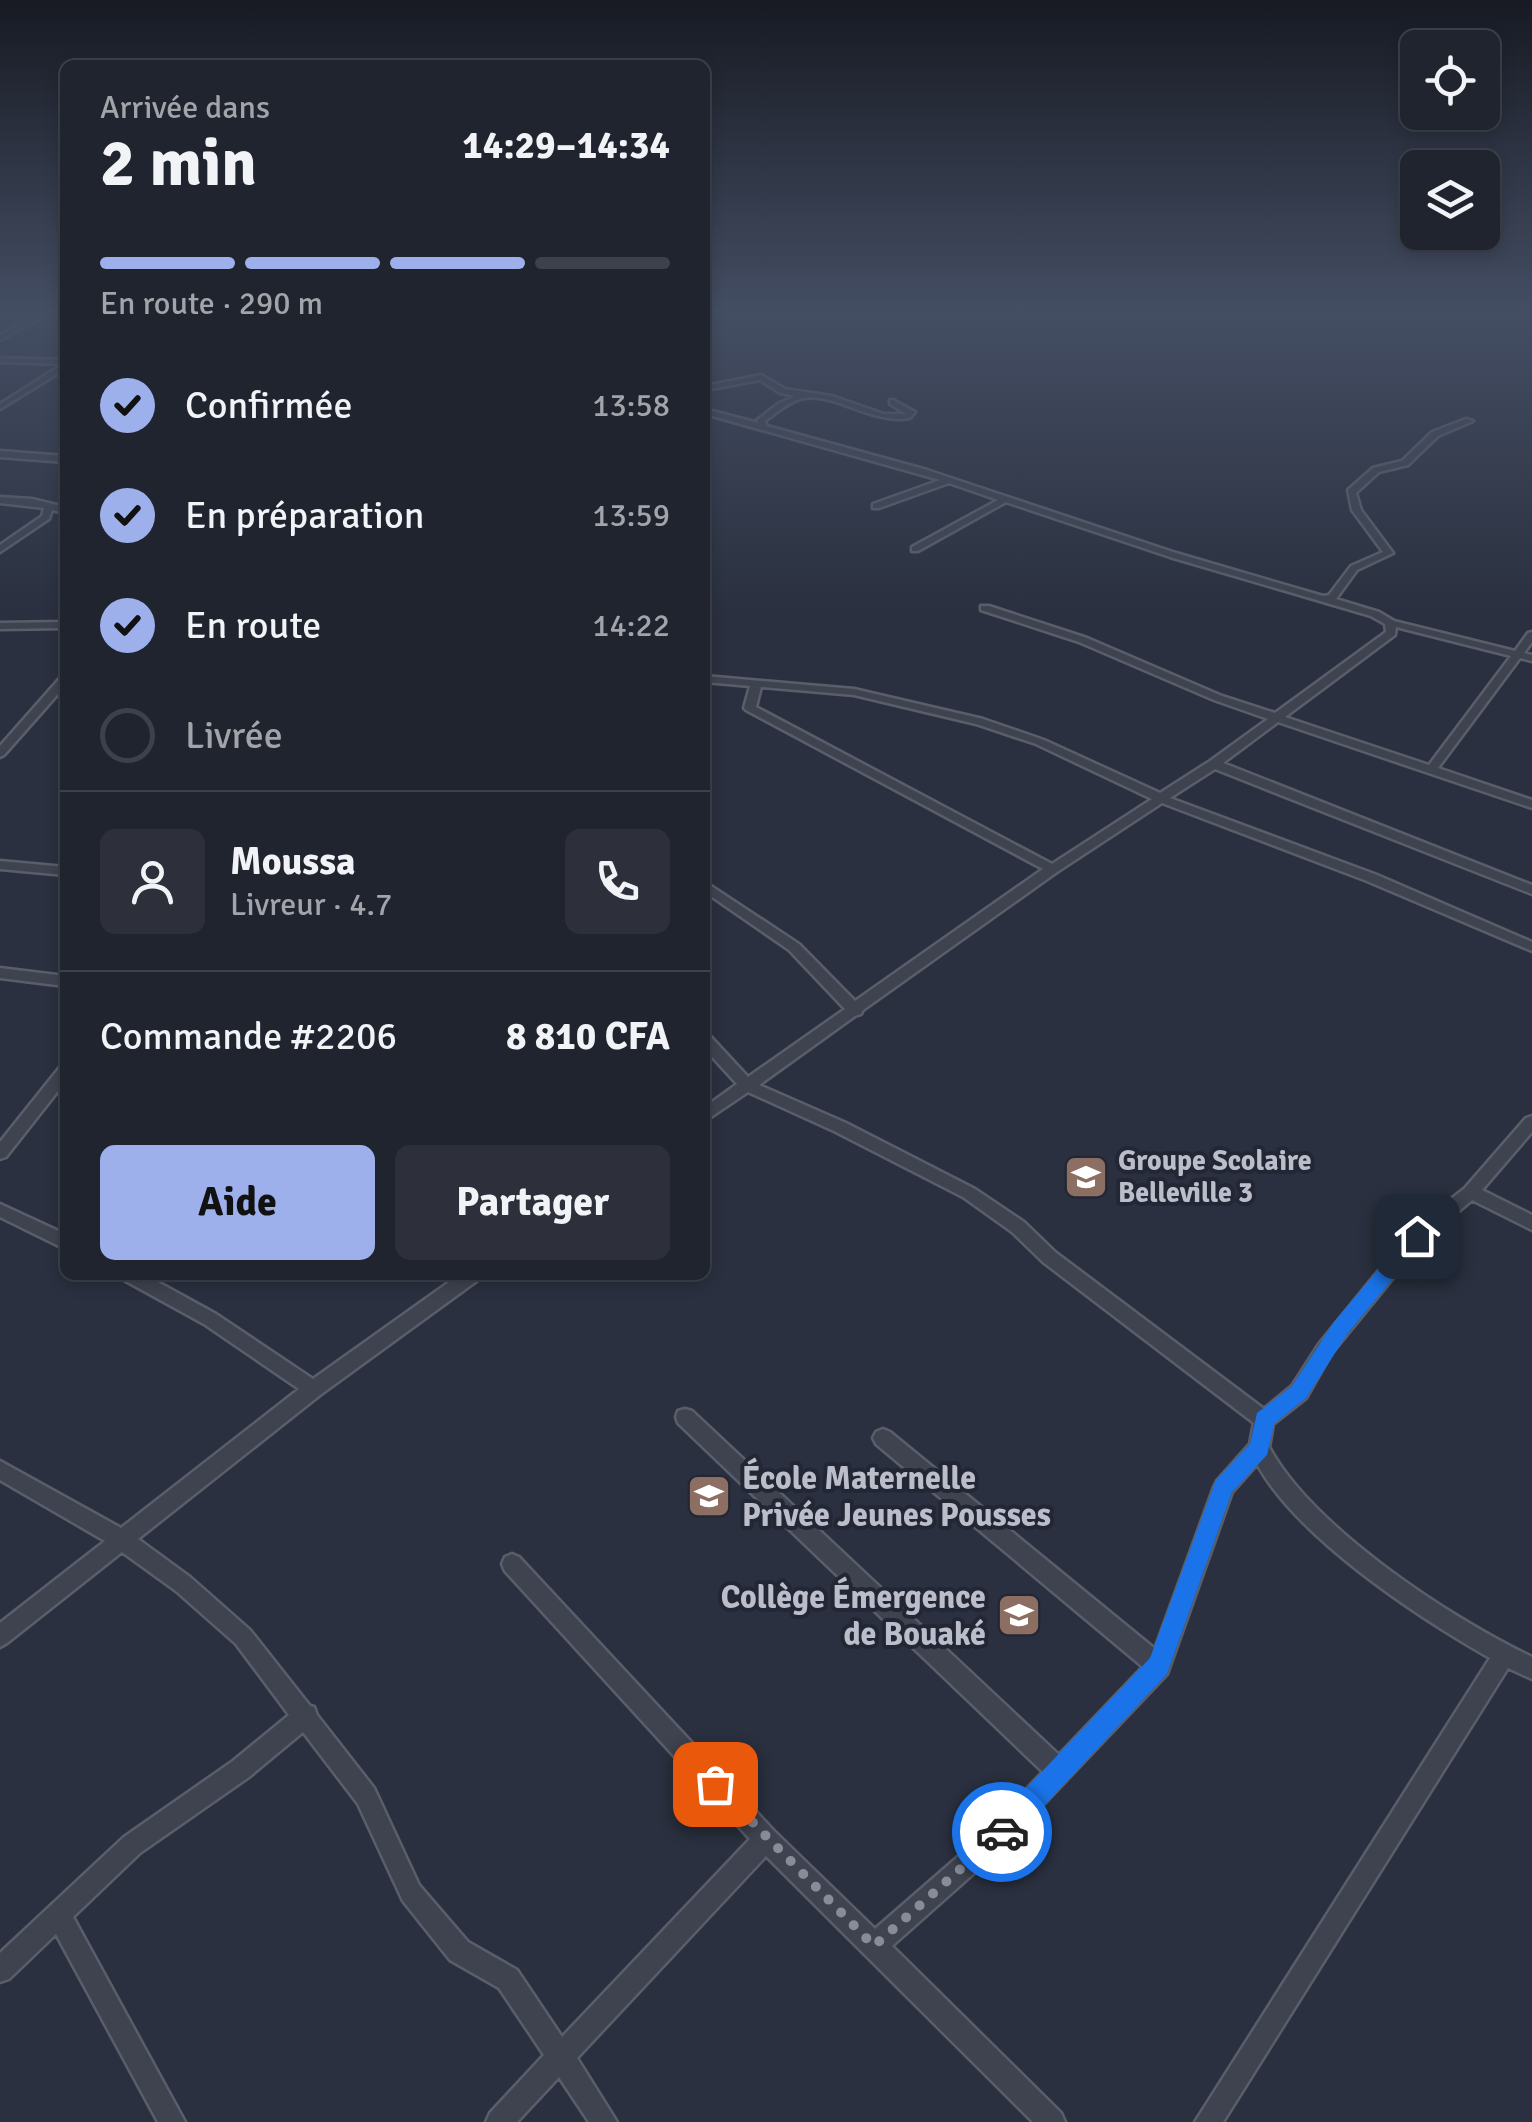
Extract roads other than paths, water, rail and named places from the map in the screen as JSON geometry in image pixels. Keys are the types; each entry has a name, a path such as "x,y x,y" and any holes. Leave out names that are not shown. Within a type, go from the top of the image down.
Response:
{"street":[{"path":"713,413 947,481 1002,502 1375,614 1390,622 1532,658"},
{"path":"763,426 761,420 771,413"},
{"path":"879,413 895,418 910,413"},
{"path":"1320,599 1332,598 1354,568 1388,553 1380,534 1366,526 1351,492 1376,470 1405,463 1435,434 1469,421"},
{"path":"0,454 60,458"},
{"path":"876,506 947,481"},
{"path":"0,500 60,509"},
{"path":"915,549 948,533 971,514 1002,502"},
{"path":"0,549 46,517 48,508"},
{"path":"985,608 1083,640 1218,698 1532,804"},
{"path":"710,1112 1052,869 1214,764 1391,633 1390,622"},
{"path":"0,626 60,626"},
{"path":"1432,770 1532,635"},
{"path":"710,679 854,692 979,721 1072,756 1160,798 1372,878 1532,947"},
{"path":"756,684 750,708 764,718 834,751 1052,869"},
{"path":"0,753 60,685"},
{"path":"1214,764 1528,888 1532,872"},
{"path":"0,865 60,871"},
{"path":"710,889 794,948 856,1010"},
{"path":"0,972 60,980"},
{"path":"710,1045 748,1086 874,1144 969,1194 1018,1227 1049,1257 1264,1420"},
{"path":"0,1153 60,1077"},
{"path":"874,1946 991,1843 1159,1666 1224,1487 1259,1448 1264,1420 1299,1392 1357,1306 1417,1236 1471,1192 1532,1122"},
{"path":"1471,1192 1532,1223"},
{"path":"0,1210 60,1240"},
{"path":"139,1280 210,1319 313,1389"},
{"path":"0,1636 313,1389 465,1280"},
{"path":"685,1417 1058,1770"},
{"path":"883,1438 1159,1666"},
{"path":"1259,1448 1277,1480 1303,1509 1398,1586 1503,1656 1532,1668"},
{"path":"0,1470 124,1541 243,1637 366,1796 411,1893 460,1951 508,1979 604,2122"},
{"path":"512,1564 766,1839 1052,2122"},
{"path":"1208,2122 1503,1656"},
{"path":"0,1970 132,1845 240,1769 306,1715"},
{"path":"499,2122 766,1839"},
{"path":"58,1916 172,2122"}],"place":[{"name":"Groupe Scolaire Belleville 3","path":"1086,1177"},
{"name":"École Maternelle Privée Jeunes Pousses","path":"709,1496"},
{"name":"Collège Émergence de Bouaké","path":"1019,1615"}]}
